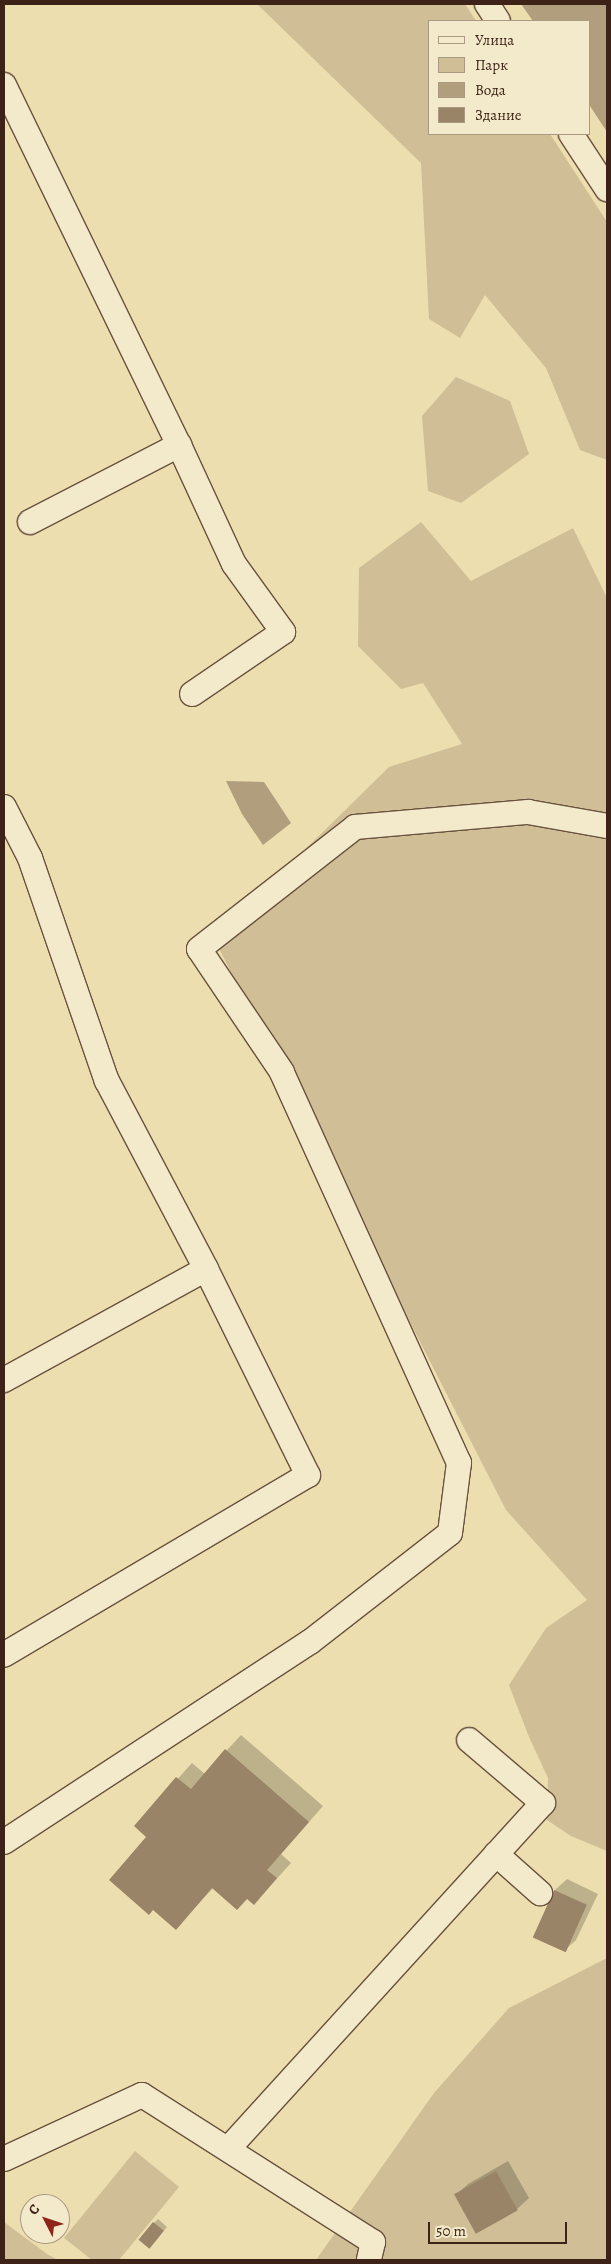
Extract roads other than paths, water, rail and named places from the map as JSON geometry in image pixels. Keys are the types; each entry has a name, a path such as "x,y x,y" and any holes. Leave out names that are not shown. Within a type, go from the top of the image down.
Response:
{"street":[{"path":"487,4 497,20"},
{"path":"4,85 179,445 234,564 283,632 192,694"},
{"path":"572,135 607,189"},
{"path":"30,522 179,445"},
{"path":"4,807 30,858 107,1081 206,1269 308,1475 4,1655"},
{"path":"4,1842 310,1642 450,1533 458,1463 282,1072 199,949 355,827 528,812 607,826"},
{"path":"4,1380 206,1269"},
{"path":"228,2149 543,1803 469,1740"},
{"path":"496,1854 540,1894"},
{"path":"4,2159 142,2095 373,2242 369,2260"}],"water":[{"path":"521,4 607,4 607,132 591,108 591,20 532,20"},
{"path":"226,781 264,782 291,823 263,845 242,814"}]}
